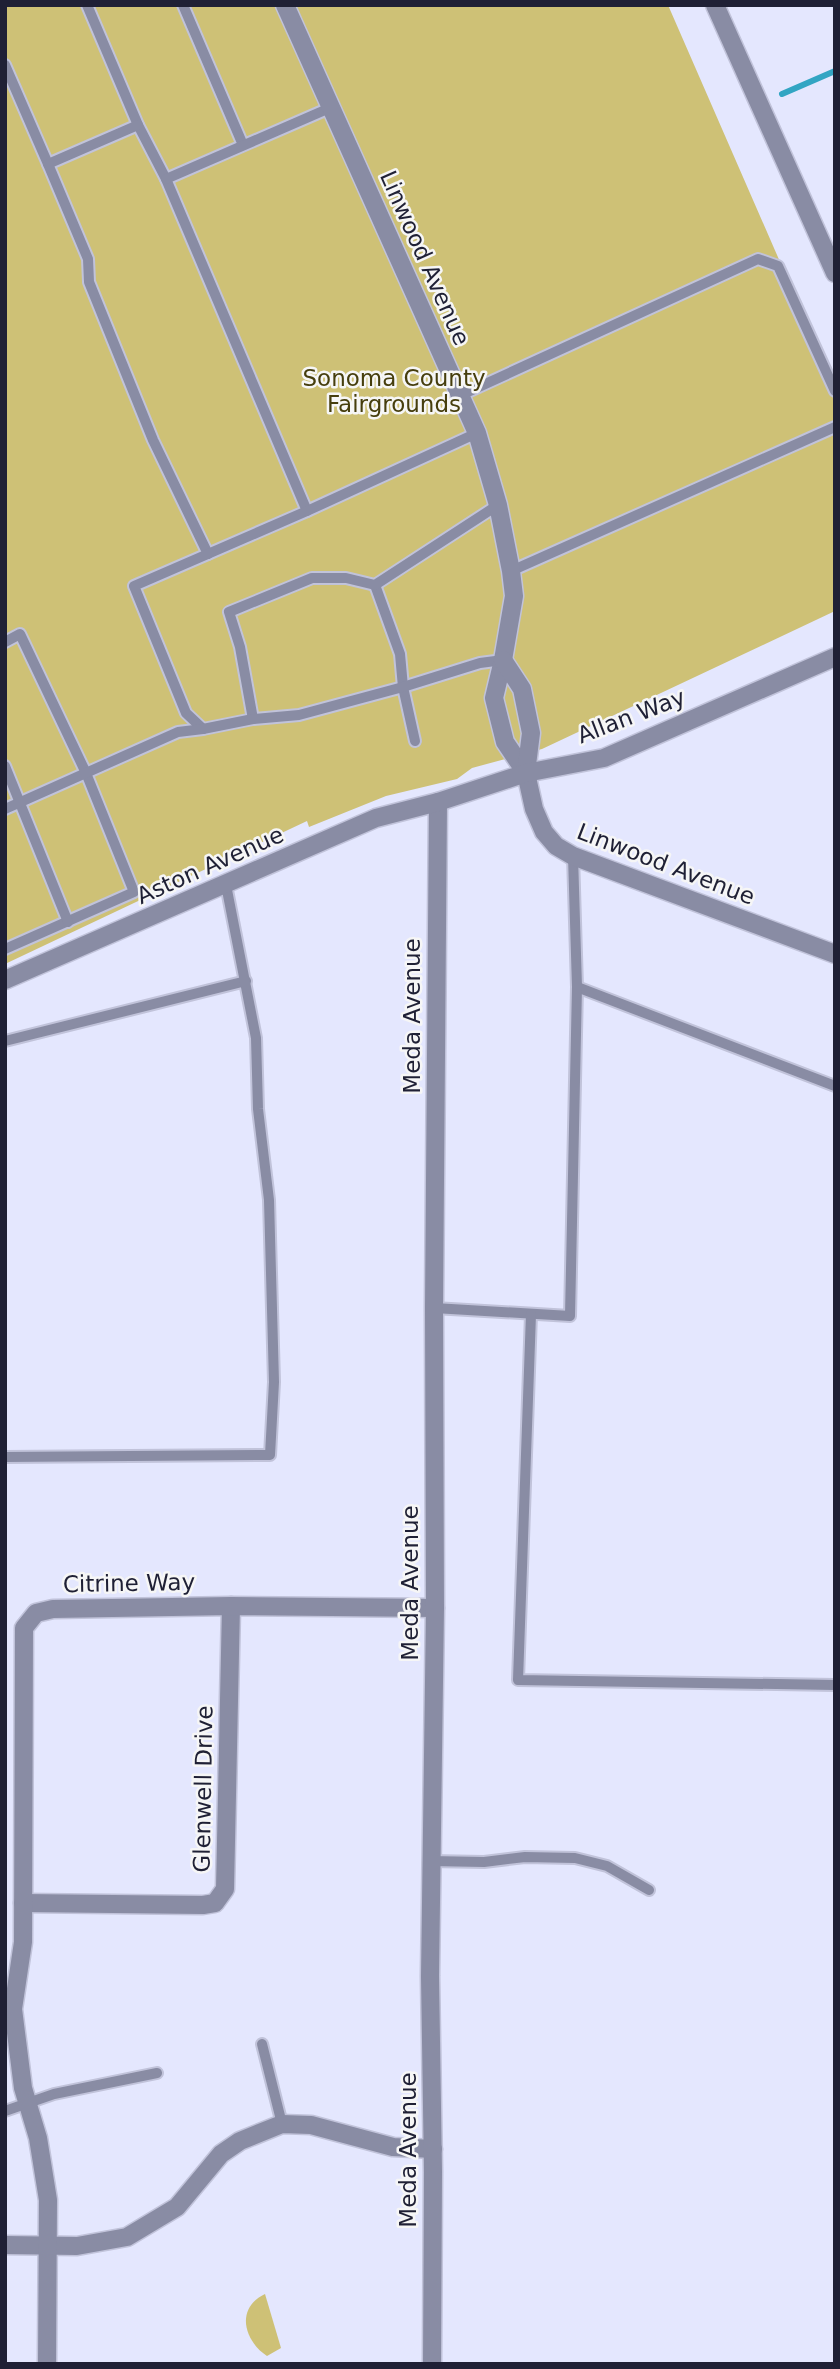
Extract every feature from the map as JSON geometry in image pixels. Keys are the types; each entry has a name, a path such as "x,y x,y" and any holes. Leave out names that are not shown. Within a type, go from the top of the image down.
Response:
{"street":[{"name":"Linwood Avenue","path":"285,5 477,433 498,505 514,596 494,698 505,742 526,773"},
{"path":"715,5 835,273"},
{"name":"Allan Way","path":"438,802 526,773 604,758 835,657"},
{"name":"Linwood Avenue","path":"503,660 522,689 531,733 526,773 534,808 544,832 556,846 573,856 835,954"},
{"name":"Aston Avenue","path":"5,980 376,818 438,802"},
{"name":"Meda Avenue","path":"432,2364 430,1861 436,1608 434,1308 438,802"},
{"name":"Citrine Way","path":"47,2364 48,2200 38,2138 23,2088 13,2010 23,1942 24,1628 36,1613 52,1609 231,1606 436,1608"},
{"name":"Glenwell Drive","path":"23,1903 203,1905 215,1903 225,1889 231,1606"},
{"path":"5,2245 77,2246 127,2237 177,2207 221,2154 240,2141 282,2124 311,2125 393,2147 433,2148"}],"lane":[{"path":"87,5 138,125 166,179 307,511"},
{"path":"183,5 243,145"},
{"path":"5,65 88,259 89,282 144,416 208,554"},
{"path":"166,179 332,107"},
{"path":"48,164 138,125"},
{"path":"459,396 758,260 778,266 835,391"},
{"path":"511,571 835,427"},
{"path":"203,730 186,713 134,586 477,433"},
{"path":"253,719 240,648 229,612 312,578 346,578 375,584 498,505"},
{"path":"375,584 400,654 403,687 415,741"},
{"path":"5,642 20,634 86,773 134,892 6,947"},
{"path":"5,809 178,732 203,730 253,719 299,715 480,663 503,660"},
{"path":"5,766 68,922"},
{"path":"434,1308 570,1316 578,987 573,856"},
{"path":"5,1457 270,1455 274,1382 269,1200 258,1109 256,1038 226,885"},
{"path":"5,1041 246,981"},
{"path":"578,987 835,1086"},
{"path":"531,1314 517,1680 835,1685"},
{"path":"430,1861 575,1858 607,1866 649,1890"},
{"path":"262,2044 282,2124"},
{"path":"5,2111 54,2094 157,2073"}],"green space":[{"name":"Sonoma County Fairgrounds","path":"5,5 668,5 835,388 835,611 542,749 472,768 457,779 386,796 309,827 307,821 5,964"},
{"path":"265,2294 281,2348 267,2356 253,2342 246,2325 249,2307"}],"waterway":[{"path":"782,94 835,71"}]}
